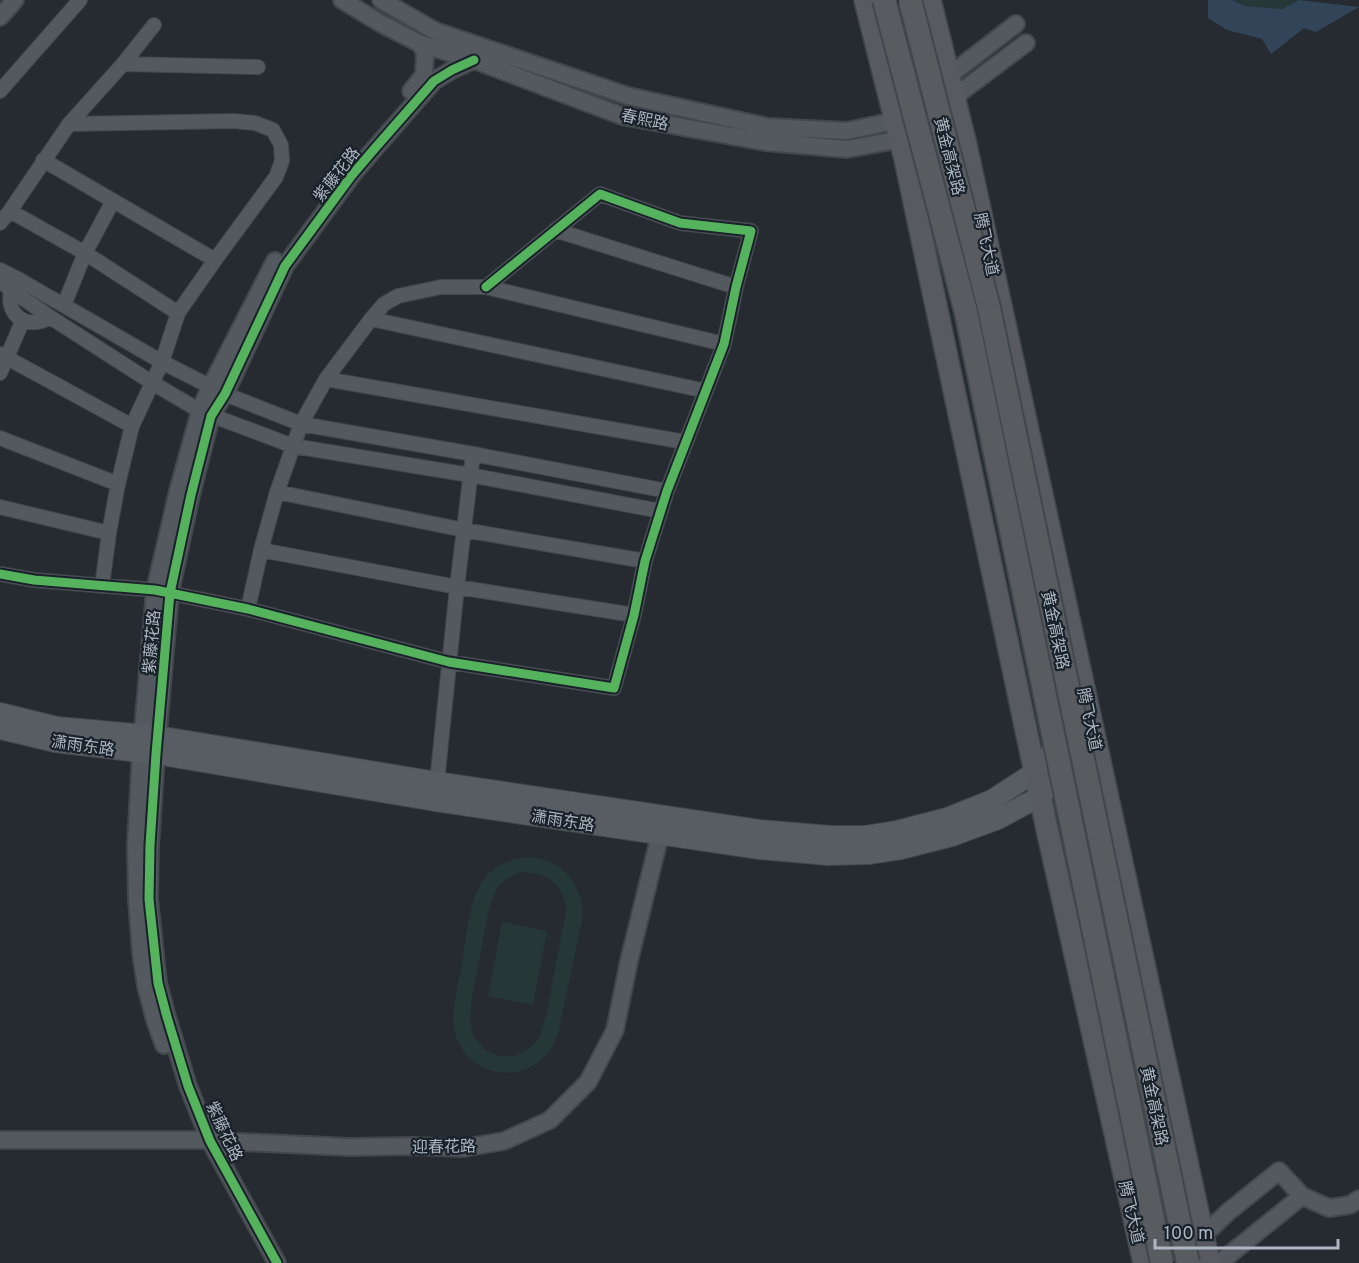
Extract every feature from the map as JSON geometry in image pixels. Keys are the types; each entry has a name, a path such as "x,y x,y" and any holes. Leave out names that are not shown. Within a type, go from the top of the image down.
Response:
{"highway":[{"name":"黄金高架路","path":"884,0 966,312 1162,1263"},
{"name":"黄金高架路","path":"910,0 989,308 1188,1263"}],"main road":[{"name":"腾飞大道","path":"865,0 900,138 1047,829 1143,1263"},
{"name":"腾飞大道","path":"930,0 966,145 1209,1263"},
{"name":"潇雨东路","path":"0,729 55,742 149,745 437,782 759,830 831,836 865,836 897,831 946,818 992,800 1035,772 1088,708"},
{"name":"潇雨东路","path":"0,713 57,727 441,802 760,849 828,855 868,854 901,849 952,836 998,819 1041,796 1094,737"},
{"path":"1174,1263 1203,1236"}],"street":[{"path":"0,17 15,0"},
{"path":"0,91 80,0"},
{"name":"春熙路","path":"342,0 421,44 474,60 622,116 765,142 847,149 897,140 1026,43"},
{"name":"春熙路","path":"381,0 435,32 628,96 768,127 847,131 889,122 1016,24"},
{"path":"0,223 69,124 123,64 154,25"},
{"name":"紫藤花路","path":"218,391 276,259 338,177 424,75 425,54 421,44"},
{"name":"紫藤花路","path":"267,1263 178,1089 146,986 137,899 136,844 149,745 163,592 191,495 206,414 285,266 352,175 434,81 474,60"},
{"path":"123,64 258,67"},
{"path":"69,124 234,121 255,123 273,130 281,145 282,161 276,177 178,313 162,362 132,426 118,484 102,586"},
{"path":"43,160 215,260"},
{"path":"0,574 34,580 163,592 248,609 449,662 614,688 634,615 645,561 660,511 724,344 751,231 681,224 600,194 486,287"},
{"path":"64,305 86,253 113,201"},
{"path":"10,211 86,253 178,313"},
{"path":"555,230 736,287"},
{"path":"0,270 162,362 218,391 301,424 668,490"},
{"path":"5,285 11,307 23,320 40,322 50,317"},
{"path":"5,285 151,382 206,414 293,446 470,475 660,511"},
{"path":"248,609 261,550 301,424 326,379 371,319 384,304 398,296 441,286 486,287 724,344"},
{"path":"371,319 706,391"},
{"path":"0,373 3,356 23,320"},
{"path":"3,356 132,426"},
{"path":"326,379 686,442"},
{"path":"0,438 118,484"},
{"path":"437,782 456,587 473,454"},
{"path":"278,492 464,530 645,561"},
{"path":"0,507 109,533"},
{"path":"261,550 456,587 634,615"},
{"name":"迎春花路","path":"0,1140 205,1140 349,1147 464,1148 504,1141 550,1120 588,1082 615,1030 629,961 660,835 662,815"},
{"name":"紫藤花路","path":"205,1140 277,1263"},
{"path":"1203,1236 1228,1212 1279,1171 1302,1196 1329,1208 1350,1205 1359,1199"},
{"path":"1219,1263 1302,1196"}],"shaded area":[{"path":"1232,0 1299,0 1282,9 1245,6"},
{"path":"521,858 541,859 552,863 570,876 580,896 582,921 558,1034 552,1047 546,1055 521,1071 495,1072 472,1061 463,1051 454,1031 455,996 468,922 477,891 490,872","holes":["532,873 553,882 562,894 566,911 546,1016 539,1038 529,1049 515,1056 500,1056 485,1050 474,1037 470,1022 471,1004 493,897 501,883 515,874"]},
{"path":"502,922 547,931 533,1005 488,996"}],"water":[{"path":"1208,0 1232,0 1245,6 1282,9 1299,0 1359,7 1316,32 1304,28 1271,54 1262,39 1227,30 1208,18"}],"cycle path":[{"path":"277,1263 210,1141 188,1086 158,983 149,899 150,845 170,593 211,416 225,394 285,266 352,175 434,81 474,60"},
{"path":"0,574 34,580 155,590 248,609 449,662 614,688 634,615 645,561 667,491 724,344 751,231 680,223 600,194 486,287"}]}
